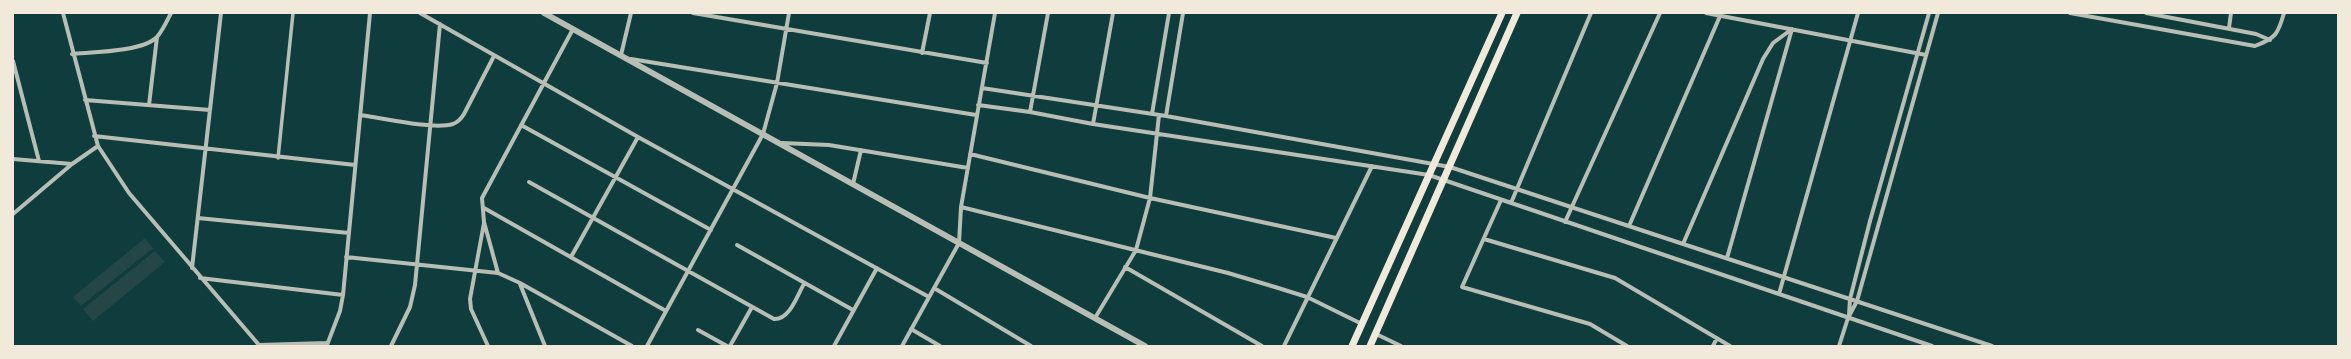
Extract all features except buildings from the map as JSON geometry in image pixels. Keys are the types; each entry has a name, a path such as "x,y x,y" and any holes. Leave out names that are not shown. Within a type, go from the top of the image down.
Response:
{"main road":[{"path":"1352,346 1502,13"},
{"path":"1370,346 1445,181 1518,13"}],"street":[{"path":"63,13 72,54 98,146 130,193 200,278 259,346 327,345 340,311 343,295 370,13"},
{"path":"72,54 132,48 150,42 156,37 171,13"},
{"path":"192,268 221,13"},
{"path":"278,158 293,13"},
{"path":"420,13 543,84 929,297"},
{"path":"546,13 1145,346"},
{"path":"621,56 631,13"},
{"path":"693,13 987,64"},
{"path":"647,346 763,134 777,83 789,13"},
{"path":"922,53 930,13"},
{"path":"902,346 959,243 961,206 995,13"},
{"path":"1030,112 1048,13"},
{"path":"1093,124 1113,13"},
{"path":"1152,114 1169,13"},
{"path":"1166,116 1183,13"},
{"path":"1511,203 1516,188 1591,13"},
{"path":"1565,222 1660,13"},
{"path":"1706,13 1926,55"},
{"path":"1779,294 1858,13"},
{"path":"1848,318 1850,299 1929,13"},
{"path":"1839,346 1848,318 1857,301 1938,13"},
{"path":"2070,13 2255,46 2271,40 2278,33 2284,13"},
{"path":"2146,13 2170,15 2256,34 2271,40"},
{"path":"2229,28 2231,13"},
{"path":"1629,226 1720,16"},
{"path":"391,346 410,307 415,285 415,265 440,24"},
{"path":"488,346 471,309 475,271 484,222 484,193 573,29"},
{"path":"1683,244 1763,59 1774,43 1792,30"},
{"path":"1727,258 1792,30"},
{"path":"149,105 156,37"},
{"path":"360,115 430,125 447,125 460,120 494,56"},
{"path":"627,59 976,115"},
{"path":"13,61 39,161"},
{"path":"982,88 1166,116 1450,167 1992,346"},
{"path":"85,100 210,110"},
{"path":"978,105 1430,175 1932,346"},
{"path":"1095,318 1136,250 1150,198 1159,115"},
{"path":"521,125 711,230"},
{"path":"94,136 205,150 355,165"},
{"path":"571,257 638,137"},
{"path":"779,143 829,145 968,168"},
{"path":"13,214 72,164 98,146"},
{"path":"853,184 862,150"},
{"path":"970,154 1150,198 1336,238"},
{"path":"13,159 72,164"},
{"path":"1284,346 1372,166"},
{"path":"529,182 774,319 783,318 804,284"},
{"path":"1501,200 1462,287 1590,324 1628,346"},
{"path":"961,206 1228,273 1307,297 1362,324"},
{"path":"484,208 666,311"},
{"path":"198,218 349,233"},
{"path":"484,222 498,273"},
{"path":"1484,239 1615,278 1730,346"},
{"path":"737,245 804,284 853,310"},
{"path":"346,257 498,273 520,283 632,346"},
{"path":"1125,267 1262,346"},
{"path":"834,346 877,268"},
{"path":"200,278 343,295"},
{"path":"520,283 545,346"},
{"path":"934,288 1031,346"},
{"path":"730,346 752,307"},
{"path":"912,329 940,346"},
{"path":"698,330 727,346"},
{"path":"1376,334 1401,346"},
{"path":"1713,346 1717,338"}],"shaded area":[{"path":"145,238 153,248 81,306 73,297"},
{"path":"155,251 165,262 93,321 83,309"}]}
